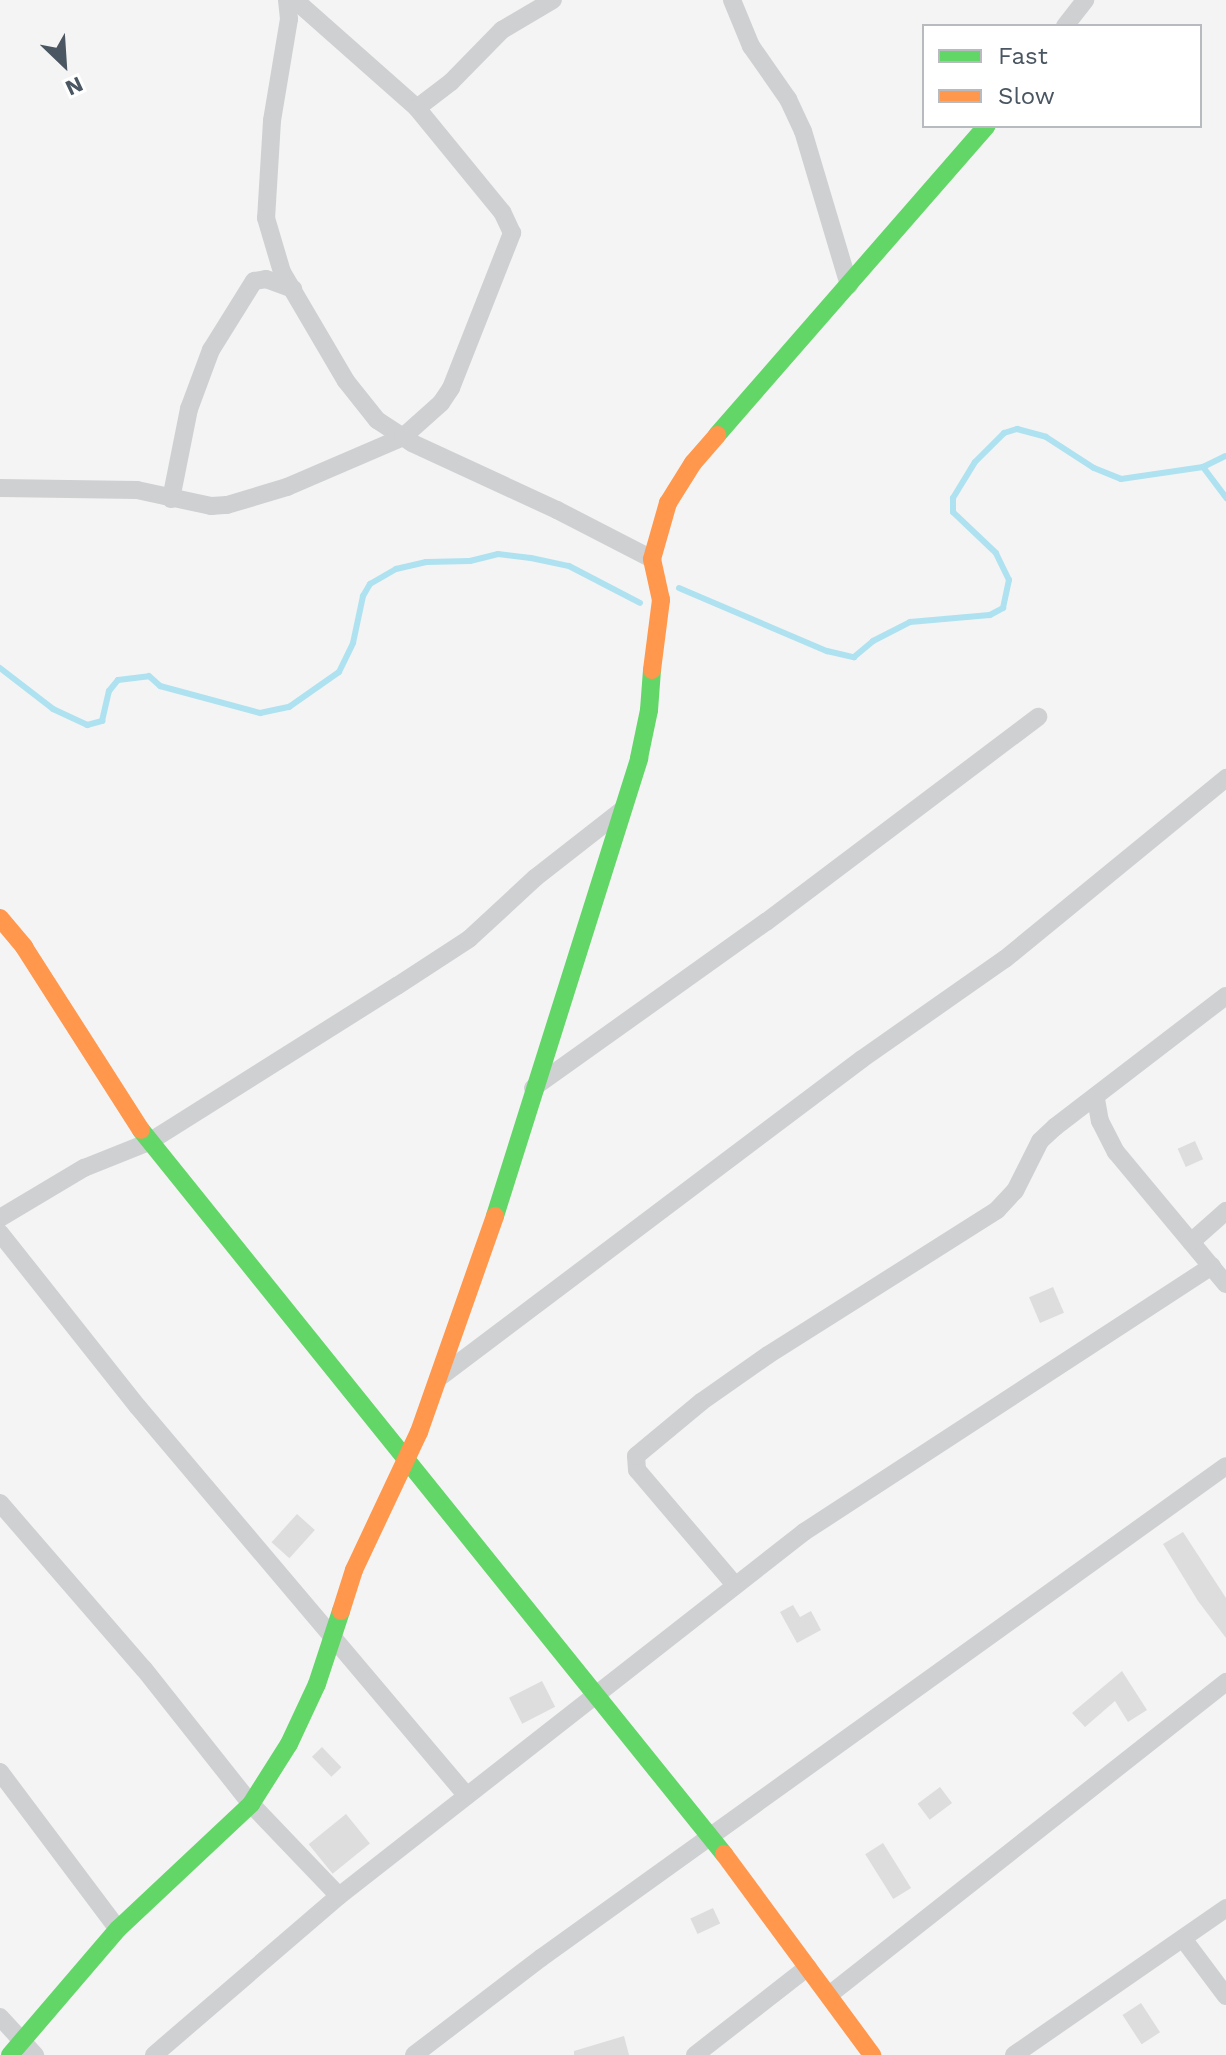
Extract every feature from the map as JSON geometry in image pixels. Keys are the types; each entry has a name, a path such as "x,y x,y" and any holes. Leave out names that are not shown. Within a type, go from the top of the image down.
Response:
{"street":[{"path":"287,0 289,19 272,121 266,218 272,248 346,381 377,420 403,437 652,559"},
{"path":"0,488 137,490 211,506 249,501 403,437 447,396 512,233 502,212 417,108 295,0"},
{"path":"417,108 451,82 502,30 553,0"},
{"path":"732,0 751,46 788,99 803,131 849,285"},
{"path":"1067,24 1085,0"},
{"path":"0,2017 22,2051 118,1929 251,1804 289,1744 317,1684 354,1570 419,1432 440,1378 508,1181 533,1088 639,758 649,710 654,638 661,600 652,559 668,503 693,463 985,128"},
{"path":"171,499 189,409 211,350 254,281 266,279 293,289"},
{"path":"533,1088 766,922 1038,717"},
{"path":"440,1378 796,1108 1017,950 1226,778"},
{"path":"0,1218 84,1168 149,1142 469,939 535,878 622,810"},
{"path":"0,918 24,947 149,1142 406,1454 599,1695 712,1838 872,2055"},
{"path":"735,1585 637,1470 636,1456 701,1402 768,1355 997,1210 1015,1191 1040,1141 1226,996"},
{"path":"1096,1099 1100,1121 1116,1152 1226,1284"},
{"path":"1191,1242 1226,1211"},
{"path":"0,1233 138,1407 467,1796"},
{"path":"154,2055 339,1896 804,1532 1212,1266"},
{"path":"414,2055 541,1958 1226,1466"},
{"path":"0,1503 144,1669 251,1804 339,1896"},
{"path":"829,1995 1226,1682"},
{"path":"0,1772 118,1929"},
{"path":"1014,2055 1226,1908"},
{"path":"1184,1940 1226,1996"},
{"path":"695,2055 808,1967"}],"building":[{"path":"1195,1141 1203,1159 1186,1167 1178,1149"},
{"path":"1053,1287 1064,1313 1040,1323 1029,1297"},
{"path":"297,1514 315,1530 289,1558 272,1542"},
{"path":"1183,1532 1226,1598 1226,1638 1198,1601 1163,1544"},
{"path":"793,1605 800,1617 811,1611 821,1630 797,1643 780,1612"},
{"path":"1122,1671 1147,1710 1128,1722 1115,1701 1085,1727 1072,1713"},
{"path":"542,1681 555,1707 522,1724 509,1698"},
{"path":"322,1747 341,1767 331,1777 312,1757"},
{"path":"940,1787 952,1803 930,1820 918,1804"},
{"path":"346,1814 370,1844 333,1874 309,1844"},
{"path":"883,1843 911,1888 893,1899 865,1854"},
{"path":"713,1908 720,1923 698,1934 690,1919"},
{"path":"1141,2003 1160,2032 1142,2044 1123,2015"},
{"path":"624,2036 629,2055 574,2055 574,2051"}],"waterway":[{"path":"679,588 827,651 854,657 873,641 910,622 990,615 1003,608 1009,580 996,553 953,512 953,498 975,462 1004,433 1017,429 1046,437 1094,468 1121,479 1203,467 1226,456"},
{"path":"1203,467 1226,498"},
{"path":"0,668 53,709 87,725 102,721 109,691 118,680 149,676 160,686 260,713 289,707 339,672 353,643 363,596 370,584 396,569 426,562 470,561 498,554 531,558 569,566 640,603"}],"traffic: fast":[{"path":"717,435 985,128"},
{"path":"495,1216 639,758 649,710 652,670"},
{"path":"141,1130 724,1854"},
{"path":"10,2055 118,1929 251,1804 289,1744 317,1684 341,1611"}],"traffic: slow":[{"path":"652,670 661,600 652,559 668,503 693,463 717,435"},
{"path":"0,918 24,947 141,1130"},
{"path":"341,1611 354,1570 419,1432 495,1216"},
{"path":"724,1854 872,2055"}]}
